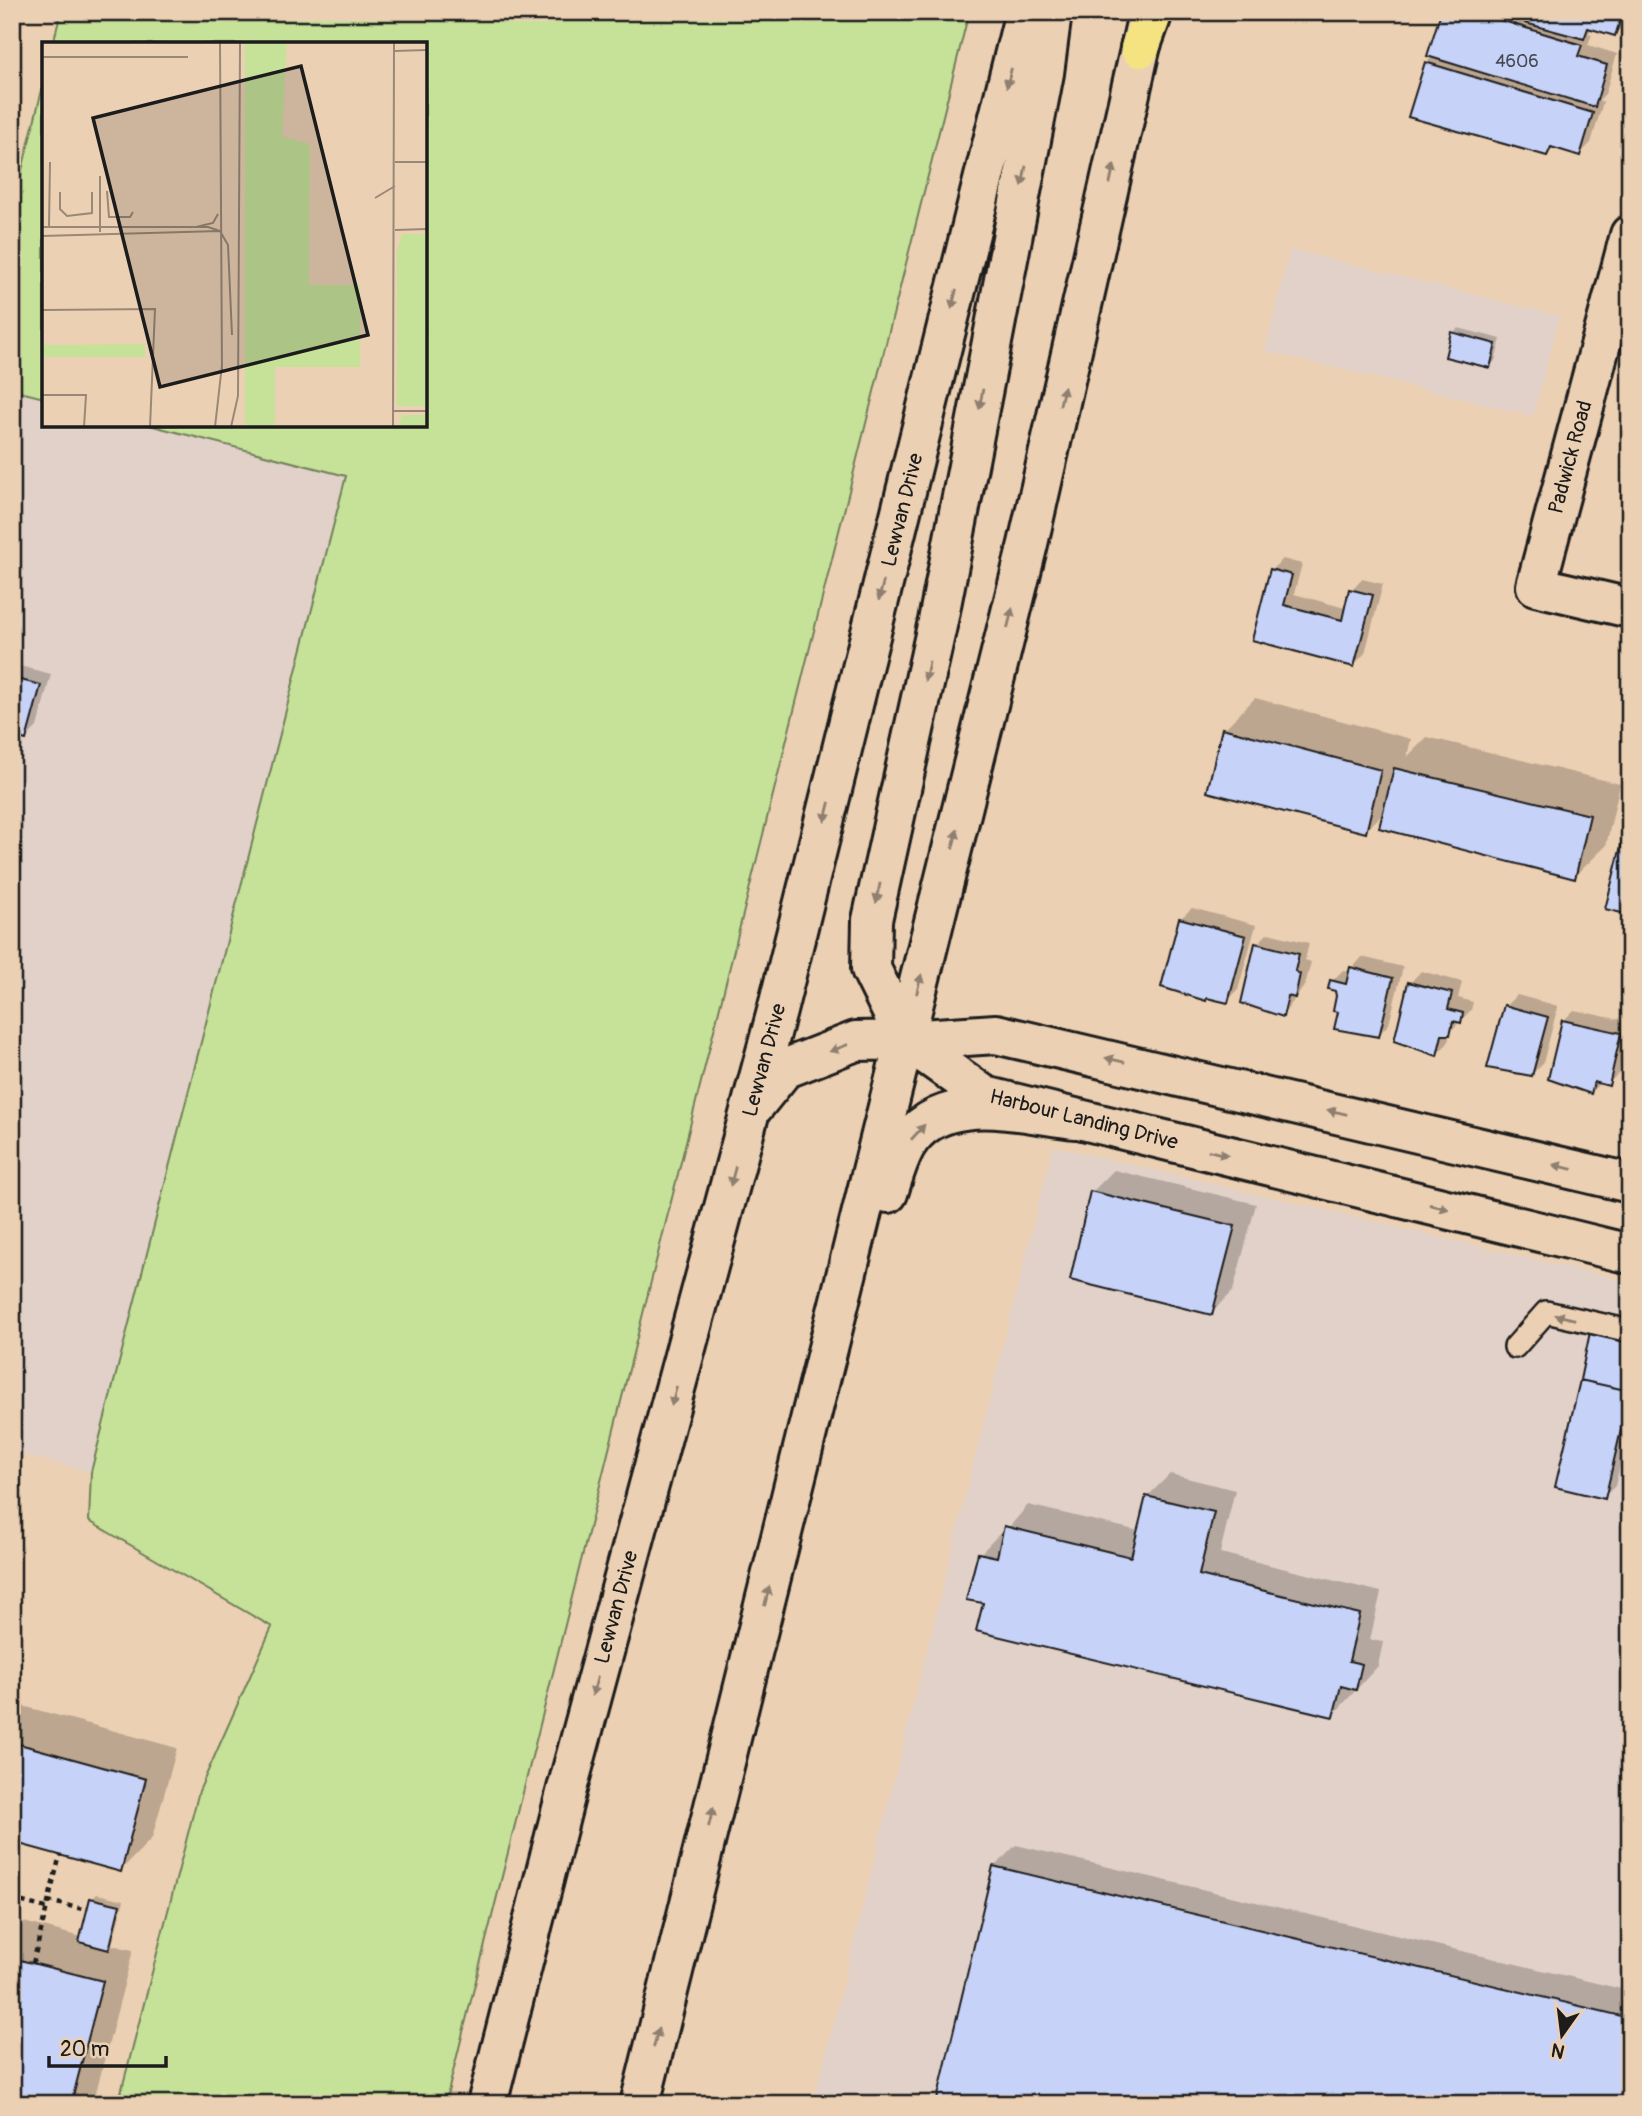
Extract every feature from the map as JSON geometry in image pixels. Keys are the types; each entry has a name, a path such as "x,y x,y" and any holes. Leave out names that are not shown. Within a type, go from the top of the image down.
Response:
{"main road":[{"name":"Lewvan Drive","path":"488,2104 567,1788 751,1110 1025,12"},
{"path":"906,1040 871,969 873,920 938,621 1045,73 1052,12"},
{"path":"640,2104 1028,544 1147,24"},
{"name":"Padwick Road","path":"1630,235 1536,586 1630,608"},
{"path":"751,1110 785,1069 856,1041 996,1034 1630,1183"},
{"name":"Harbour Landing Drive","path":"906,1040 985,1096 1630,1254"},
{"path":"792,1496 905,1146 924,1124 944,1112 970,1109 1075,1119"},
{"path":"507,2104 567,1788"}],"lane":[{"path":"1515,1347 1546,1312 1630,1331"}],"path":[{"path":"33,1963 60,1855"},
{"path":"12,1899 47,1908"},
{"path":"48,1901 87,1910"}],"shaded area":[{"path":"1290,249 1560,316 1533,416 1265,351"},
{"path":"12,390 42,398 42,427 157,427 346,476 91,1472 12,1452"},
{"path":"1053,1146 1630,1282 1630,2104 813,2104"}],"green space":[{"path":"61,12 969,12 445,2104 118,2104 199,1791 272,1627 89,1521 91,1472 346,476 157,427 427,427 427,42 54,42"},
{"path":"42,90 42,398 12,390 12,210"}],"building":[{"path":"1441,12 1474,12 1582,45 1578,56 1607,65 1595,107 1427,56"},
{"path":"1528,12 1623,12 1615,36 1588,28 1584,39 1525,23"},
{"path":"1425,62 1593,113 1580,156 1551,147 1547,156 1408,117"},
{"path":"1451,332 1496,344 1490,368 1445,357"},
{"path":"1630,463 1630,500 1621,497"},
{"path":"1630,506 1630,539 1622,537"},
{"path":"1270,569 1292,575 1284,605 1342,620 1349,589 1373,595 1354,667 1252,640"},
{"path":"12,678 41,685 26,740 12,736"},
{"path":"1222,728 1381,770 1366,833 1207,792"},
{"path":"1394,768 1590,815 1575,879 1379,828"},
{"path":"1630,811 1630,915 1605,909"},
{"path":"1179,918 1246,936 1228,1003 1207,998 1206,1001 1161,987"},
{"path":"1255,943 1299,954 1295,971 1300,974 1295,998 1288,996 1283,1017 1241,1003"},
{"path":"1350,967 1393,978 1379,1037 1334,1029 1338,1012 1333,1011 1336,996 1335,991 1328,989 1330,980 1346,984"},
{"path":"1408,982 1452,993 1448,1009 1463,1013 1461,1023 1453,1021 1450,1035 1442,1035 1437,1056 1394,1041"},
{"path":"1504,1005 1548,1017 1532,1076 1487,1068"},
{"path":"1562,1020 1621,1033 1609,1086 1594,1082 1591,1094 1548,1079"},
{"path":"1090,1191 1235,1226 1212,1315 1070,1280"},
{"path":"1590,1332 1630,1341 1630,1391 1580,1380"},
{"path":"1580,1380 1630,1391 1605,1499 1555,1487"},
{"path":"1146,1496 1214,1512 1199,1575 1360,1614 1349,1661 1362,1664 1356,1690 1341,1686 1333,1717 976,1631 983,1603 966,1600 978,1553 997,1557 1004,1526 1131,1557"},
{"path":"12,1742 146,1779 121,1872 12,1842"},
{"path":"993,1866 1630,2018 1630,2104 936,2104"},
{"path":"90,1898 120,1905 109,1950 79,1942"},
{"path":"12,1958 103,1981 71,2104 12,2104"}]}
